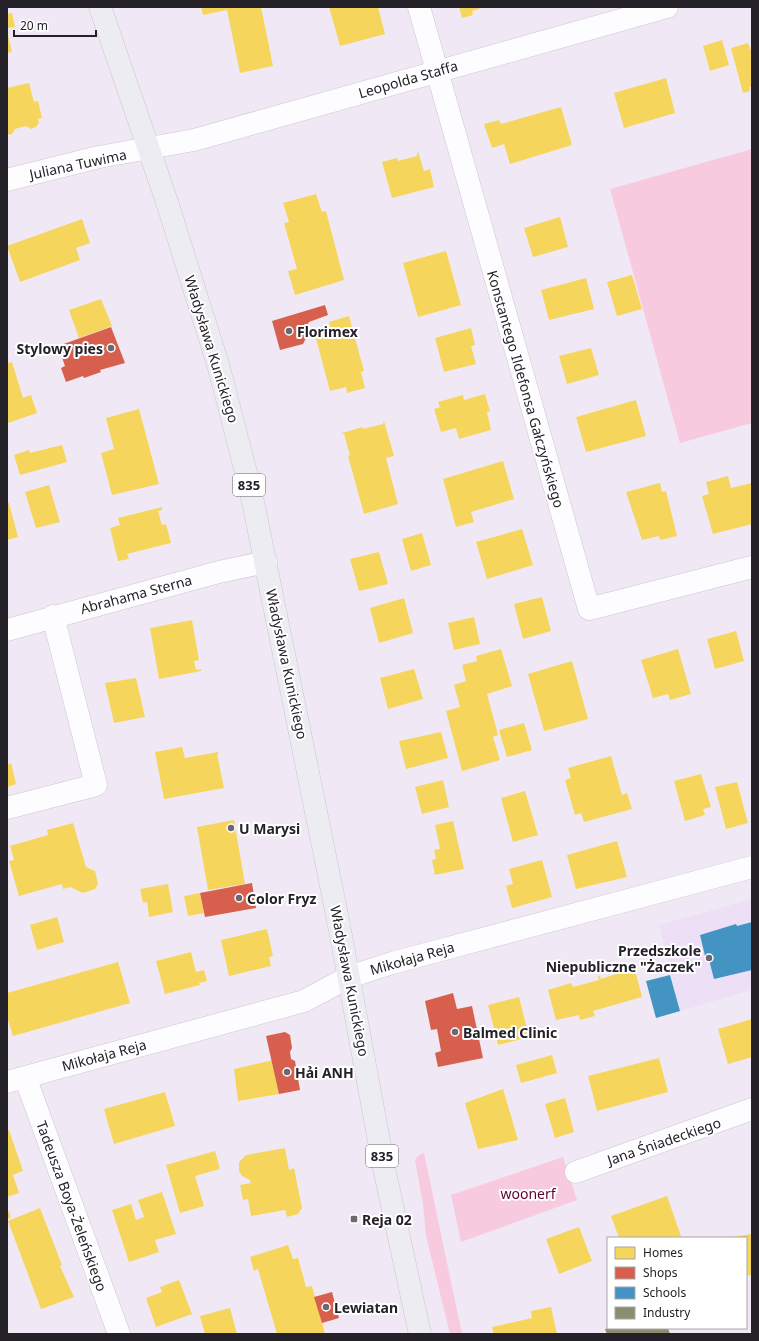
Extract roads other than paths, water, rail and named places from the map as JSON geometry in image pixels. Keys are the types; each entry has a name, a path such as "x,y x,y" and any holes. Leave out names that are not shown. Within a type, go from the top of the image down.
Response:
{"main road":[{"name":"Władysława Kunickiego","path":"100,7 218,364 240,448 266,562 349,977 384,1168 420,1334"}],"street":[{"name":"Konstantego Ildefonsa Gałczyńskiego","path":"419,7 589,609 752,567"},
{"name":"Leopolda Staffa","path":"148,149 194,140 667,7"},
{"name":"Juliana Tuwima","path":"7,180 99,157 148,149"},
{"name":"Abrahama Sterna","path":"7,630 53,616 219,572 266,562"},
{"path":"7,808 96,785 53,616"},
{"name":"Mikołaja Reja","path":"16,1079 304,1001 349,977 392,963 752,867"},
{"name":"Tadeusza Boya-Żeleńskiego","path":"16,1079 119,1334"},
{"name":"Jana Śniadeckiego","path":"576,1172 752,1109"}],"place":[{"name":"Florimex","path":"289,331"},
{"name":"Stylowy pies","path":"111,348"},
{"name":"U Marysi","path":"231,828"},
{"name":"Color Fryz","path":"239,898"},
{"name":"Przedszkole Niepubliczne \"Żaczek\"","path":"709,958"},
{"name":"Balmed Clinic","path":"455,1032"},
{"name":"Hải ANH","path":"287,1072"},
{"name":"Reja 02","path":"354,1219"},
{"name":"Lewiatan","path":"326,1307"}],"park label":[{"name":"woonerf","path":"528,1193"}]}
